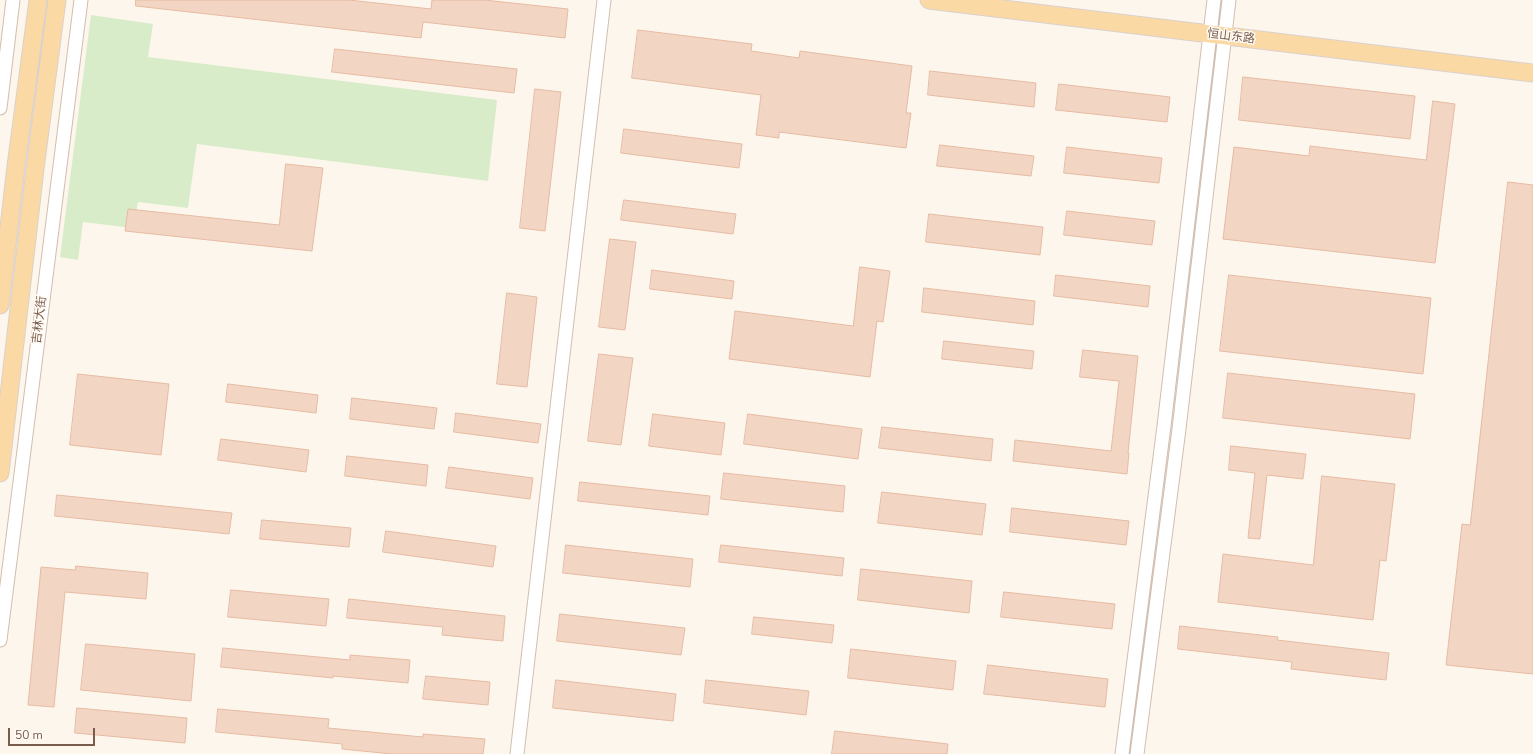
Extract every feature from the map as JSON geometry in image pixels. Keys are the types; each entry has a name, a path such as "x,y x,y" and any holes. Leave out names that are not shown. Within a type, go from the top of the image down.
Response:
{"main road":[{"path":"0,305 16,166 38,0"},
{"name":"吉林大街","path":"0,473 35,170 57,0"},
{"name":"恒山东路","path":"929,0 1533,63"},
{"name":"恒山东路","path":"999,0 1533,73"}],"street":[{"path":"0,108 13,0"},
{"name":"吉林大街","path":"0,640 80,0"},
{"path":"517,754 604,0"},
{"path":"1137,754 1179,429 1218,31 1214,0"},
{"path":"1122,754 1164,426 1218,31 1229,0"}],"green space":[{"path":"91,15 153,24 148,57 497,100 488,181 197,144 188,208 138,202 133,228 83,222 78,260 60,257"}],"building":[{"path":"136,0 349,0 431,9 432,0 484,0 568,9 565,38 423,22 421,38 136,6"},
{"path":"638,30 752,44 751,51 799,58 800,51 912,66 906,113 911,113 906,148 779,132 779,138 756,135 761,95 632,78"},
{"path":"335,49 517,69 514,93 332,72"},
{"path":"930,71 1036,83 1034,107 928,95"},
{"path":"1243,77 1415,96 1410,139 1239,120"},
{"path":"1059,84 1170,97 1167,122 1056,110"},
{"path":"535,89 561,92 545,231 520,228"},
{"path":"1433,101 1455,104 1435,263 1223,239 1234,147 1309,156 1310,146 1426,160"},
{"path":"624,129 742,144 739,168 621,153"},
{"path":"940,145 1034,156 1031,176 937,166"},
{"path":"1067,147 1162,158 1159,183 1064,173"},
{"path":"286,164 323,168 312,251 125,231 128,209 279,225"},
{"path":"1508,182 1533,185 1533,674 1446,665 1462,524 1470,525"},
{"path":"624,200 736,214 733,234 621,220"},
{"path":"1067,211 1155,221 1152,245 1064,235"},
{"path":"929,214 1043,227 1040,255 926,242"},
{"path":"610,239 636,242 625,330 599,327"},
{"path":"860,267 890,271 883,322 877,321 870,377 729,359 735,311 853,326"},
{"path":"652,270 734,281 732,299 650,289"},
{"path":"1056,275 1150,286 1148,307 1054,296"},
{"path":"1229,275 1431,298 1423,374 1220,351"},
{"path":"924,288 1035,301 1033,325 922,312"},
{"path":"507,293 537,297 527,387 497,384"},
{"path":"944,341 1034,351 1032,369 942,359"},
{"path":"1083,350 1138,356 1127,474 1013,461 1015,440 1111,451 1119,381 1080,377"},
{"path":"599,354 633,358 621,445 588,441"},
{"path":"1228,373 1415,394 1410,439 1223,418"},
{"path":"78,374 169,384 161,455 70,445"},
{"path":"228,384 318,395 316,413 226,402"},
{"path":"352,398 437,408 434,429 350,419"},
{"path":"456,413 541,424 538,443 454,432"},
{"path":"653,414 725,423 721,455 649,446"},
{"path":"748,414 862,429 858,459 744,444"},
{"path":"882,427 993,439 991,461 879,448"},
{"path":"221,439 309,450 306,472 218,460"},
{"path":"1231,446 1306,454 1303,479 1267,475 1260,539 1248,538 1255,473 1229,470"},
{"path":"347,456 428,465 426,486 345,476"},
{"path":"449,467 533,478 530,499 446,488"},
{"path":"724,473 845,486 843,512 721,499"},
{"path":"1322,476 1395,484 1386,561 1380,560 1373,620 1218,602 1223,554 1313,565"},
{"path":"580,482 710,496 708,515 578,501"},
{"path":"882,492 986,504 982,535 878,523"},
{"path":"57,495 232,513 229,534 55,516"},
{"path":"1012,508 1129,521 1126,545 1010,532"},
{"path":"262,520 351,528 349,547 260,539"},
{"path":"386,531 496,546 493,567 383,552"},
{"path":"566,545 693,559 690,587 563,573"},
{"path":"721,545 844,558 842,576 719,562"},
{"path":"76,566 148,573 146,599 65,592 54,707 28,705 41,567 75,570"},
{"path":"861,569 972,581 969,613 858,600"},
{"path":"231,590 329,599 326,626 228,617"},
{"path":"1004,592 1115,604 1112,629 1001,617"},
{"path":"349,599 505,616 503,641 442,635 443,627 347,618"},
{"path":"560,614 685,628 681,655 557,641"},
{"path":"754,617 834,625 832,643 752,634"},
{"path":"1180,626 1278,637 1277,640 1389,653 1386,680 1291,669 1292,662 1178,649"},
{"path":"86,644 195,654 191,701 81,690"},
{"path":"223,648 350,660 350,655 410,660 408,683 333,676 333,678 221,667"},
{"path":"851,649 956,661 953,690 848,678"},
{"path":"988,665 1108,679 1105,707 984,694"},
{"path":"426,676 490,682 488,705 423,699"},
{"path":"556,680 676,694 673,721 553,708"},
{"path":"706,680 809,691 806,715 704,703"},
{"path":"77,708 187,718 185,743 75,733"},
{"path":"218,709 329,719 328,728 423,737 423,734 485,739 483,754 392,754 342,749 342,744 216,732"},
{"path":"835,731 948,744 947,754 832,754"}]}
